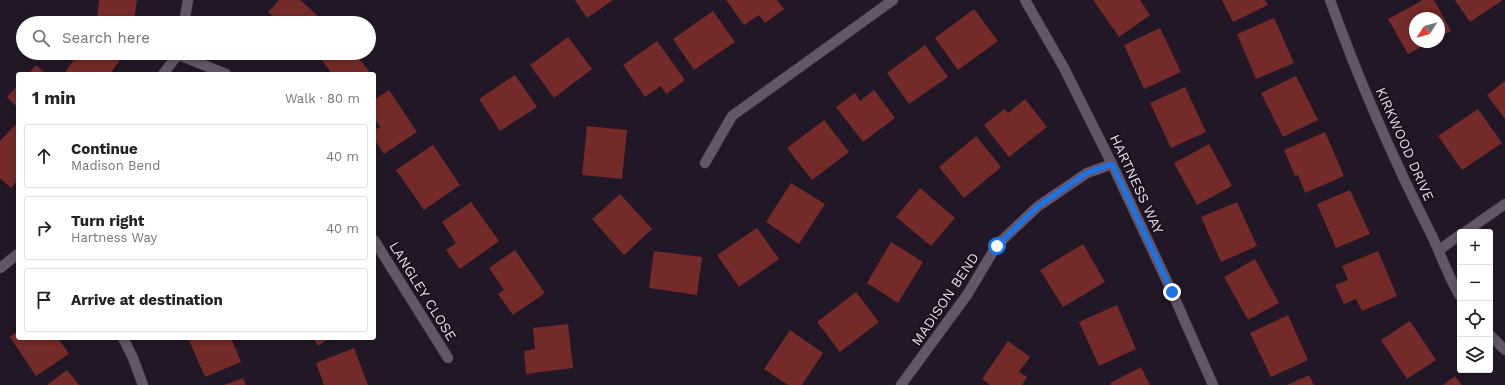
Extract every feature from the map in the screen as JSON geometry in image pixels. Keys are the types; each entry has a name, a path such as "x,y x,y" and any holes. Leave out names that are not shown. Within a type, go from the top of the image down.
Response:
{"street":[{"path":"185,16 188,0"},
{"path":"705,163 732,116 893,0"},
{"name":"HARTNESS WAY","path":"1025,0 1064,68 1112,164 1172,292 1213,385"},
{"name":"KIRKWOOD DRIVE","path":"1330,0 1346,44 1406,185 1438,250 1450,280 1457,291"},
{"path":"165,72 174,60"},
{"path":"193,60 221,72"},
{"name":"MADISON BEND","path":"901,385 967,294 997,246 1037,207 1087,173 1112,164"},
{"path":"1469,229 1505,204"},
{"path":"1438,250 1457,237"},
{"name":"LANGLEY CLOSE","path":"376,243 448,358"},
{"path":"0,268 16,256"},
{"path":"1492,337 1505,350"},
{"path":"123,340 133,358 143,385"}],"building":[{"path":"99,0 137,0 135,16 97,16"},
{"path":"279,0 300,0 318,16 273,16 268,12"},
{"path":"575,0 613,0 587,18"},
{"path":"726,0 777,0 784,9 765,23 759,15 744,25"},
{"path":"1093,0 1140,0 1150,15 1119,37"},
{"path":"1222,0 1265,0 1268,5 1233,22"},
{"path":"1423,0 1434,0 1441,12 1409,12 1409,48 1419,48 1408,54 1388,19"},
{"path":"1455,0 1503,0 1470,22"},
{"path":"974,9 998,41 958,70 935,38"},
{"path":"713,11 735,42 694,70 673,39"},
{"path":"1274,18 1294,63 1256,79 1237,34"},
{"path":"1445,20 1451,31 1445,34"},
{"path":"1160,28 1181,72 1144,89 1124,45"},
{"path":"568,37 592,69 554,98 530,65"},
{"path":"657,41 685,80 666,94 661,86 645,97 623,65"},
{"path":"925,45 948,77 909,104 887,73"},
{"path":"74,60 120,60 111,72 66,71"},
{"path":"322,60 360,60 369,72 331,72"},
{"path":"36,65 44,72 30,72"},
{"path":"515,75 537,107 500,131 479,99"},
{"path":"1296,76 1318,120 1283,137 1261,93"},
{"path":"1505,81 1505,119 1487,95"},
{"path":"16,87 16,106 7,97"},
{"path":"1185,87 1206,132 1171,148 1150,103"},
{"path":"389,90 417,132 384,154 376,142 376,129 380,127 376,121 376,99"},
{"path":"874,90 895,118 863,142 836,107 855,93 860,101"},
{"path":"1025,99 1047,127 1009,157 984,125 1004,109 1008,113"},
{"path":"1478,109 1502,143 1462,170 1438,136"},
{"path":"824,120 849,152 812,180 787,148"},
{"path":"16,126 16,182 11,188 0,178 0,141"},
{"path":"587,126 627,130 622,179 582,175"},
{"path":"1325,132 1344,176 1305,193 1298,175 1295,176 1284,150"},
{"path":"976,136 1001,167 964,198 939,167"},
{"path":"1209,144 1232,186 1197,205 1174,163"},
{"path":"433,145 460,185 424,210 396,170"},
{"path":"791,183 825,204 799,244 766,222"},
{"path":"920,188 955,218 931,246 896,217"},
{"path":"1350,190 1370,234 1336,248 1317,204"},
{"path":"620,194 652,229 624,255 592,219"},
{"path":"471,202 499,241 460,269 446,250 456,243 442,222"},
{"path":"1237,202 1257,246 1221,262 1201,217"},
{"path":"757,228 779,259 739,287 717,255"},
{"path":"891,242 923,262 898,303 867,283"},
{"path":"1083,244 1105,282 1063,307 1040,270"},
{"path":"515,250 545,293 513,315 498,294 504,290 489,268"},
{"path":"654,251 702,257 697,295 649,288"},
{"path":"1378,251 1397,296 1362,311 1356,299 1344,304 1335,285 1348,280 1342,266"},
{"path":"1255,259 1279,303 1248,320 1224,277"},
{"path":"856,292 879,322 840,352 817,322"},
{"path":"1117,305 1136,349 1099,366 1079,322"},
{"path":"1288,315 1308,360 1271,377 1250,333"},
{"path":"1410,321 1436,360 1407,379 1381,340"},
{"path":"568,324 573,368 526,374 524,351 535,349 533,328"},
{"path":"790,330 823,353 802,385 788,385 764,369"},
{"path":"16,332 16,340 59,340 69,354 36,376 10,337"},
{"path":"189,340 232,340 241,362 205,377"},
{"path":"314,340 326,340 318,346"},
{"path":"1008,341 1030,357 1019,372 1027,377 1022,385 990,385 982,379"},
{"path":"354,348 368,385 324,385 316,363"},
{"path":"1141,367 1150,385 1111,385 1110,383"},
{"path":"67,370 79,385 47,385"},
{"path":"1309,375 1314,385 1287,385"},
{"path":"1455,376 1462,385 1443,385"},
{"path":"243,378 246,385 224,385"}],"route":[{"path":"997,246 1037,207 1087,173 1112,164 1172,292"}]}
